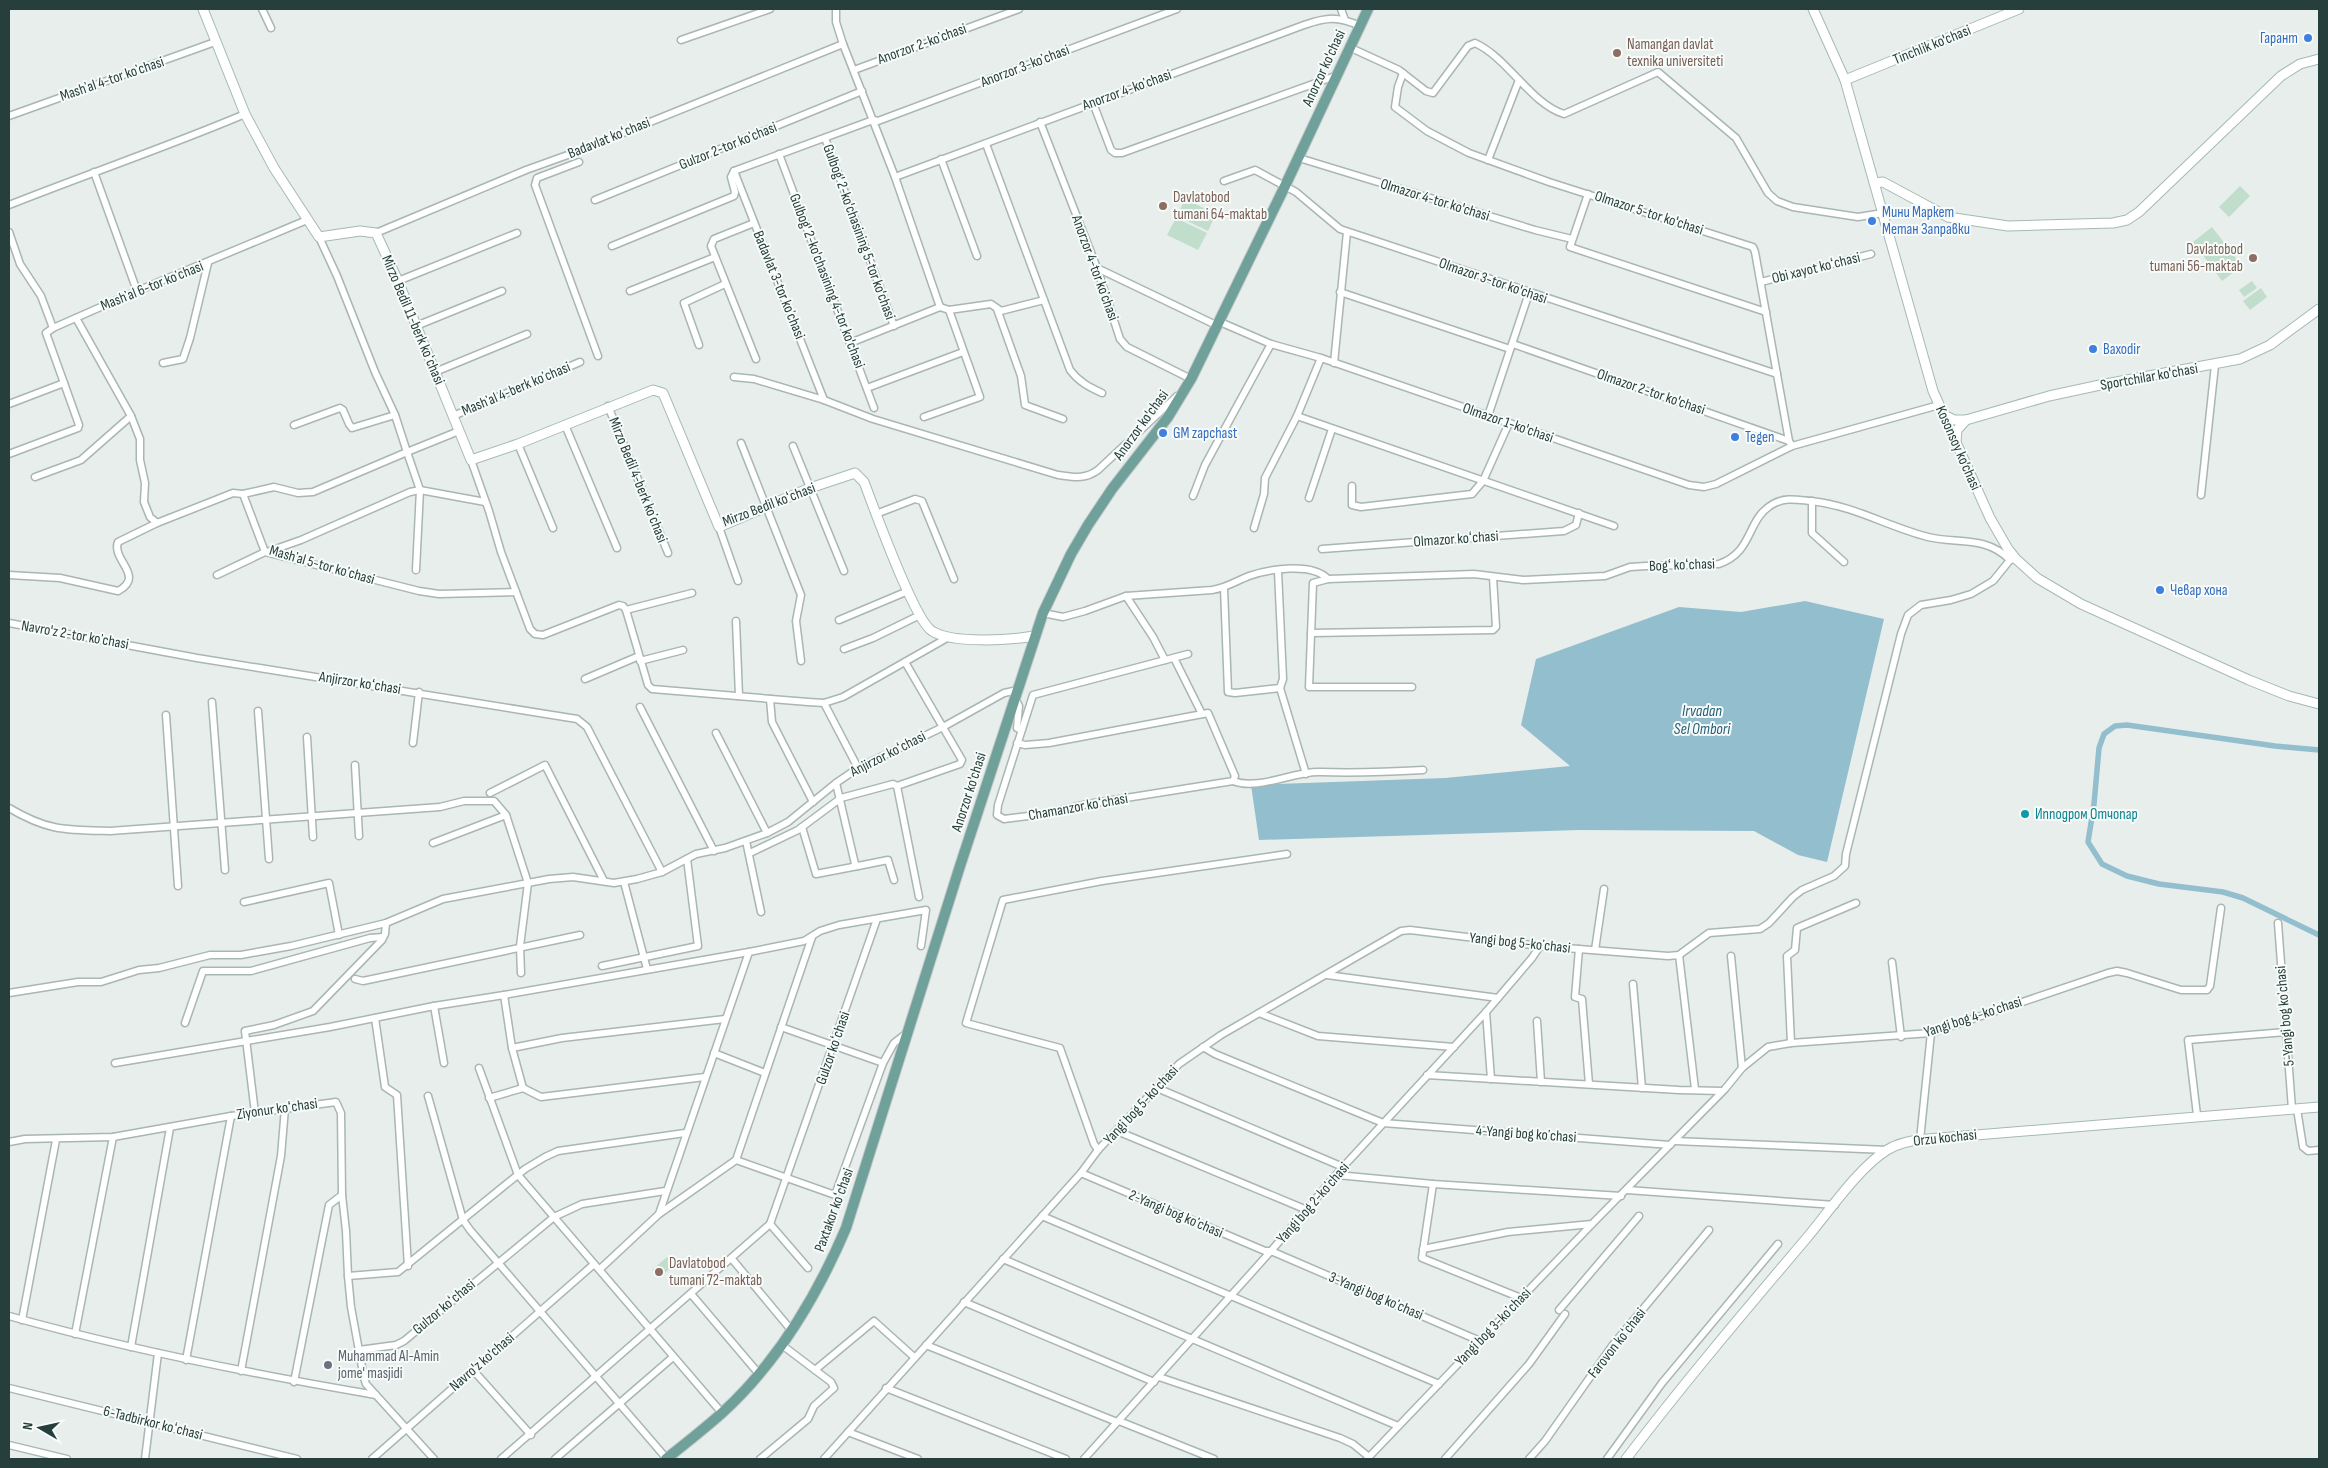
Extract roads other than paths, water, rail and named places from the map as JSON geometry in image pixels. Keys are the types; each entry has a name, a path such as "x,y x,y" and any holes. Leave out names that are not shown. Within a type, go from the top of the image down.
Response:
{"main road":[{"name":"Anorzor ko'chasi","path":"943,921 1043,613 1071,554 1088,525 1112,489 1168,416 1191,379 1299,158 1368,9"},
{"name":"Paxtakor koʻchasi","path":"666,1459 722,1413 759,1374 792,1331 822,1280 846,1228 943,921"}],"street":[{"path":"203,9 244,114 274,168 319,237 337,276 375,372 395,414 420,490 416,570"},
{"path":"262,9 271,28"},
{"path":"681,40 770,9"},
{"path":"836,9 836,22 895,177 940,307"},
{"name":"Аnorzor 2-koʼchasi","path":"854,70 1019,9"},
{"name":"Аnorzor 3-koʼchasi","path":"734,171 873,120 878,122 1177,9"},
{"path":"1341,9 1345,20"},
{"name":"Kosonsoy ko’chasi","path":"1813,9 1846,80 1927,370 1939,405 1990,518 2013,559 2051,588 2097,612 2249,680 2289,696 2319,704"},
{"name":"Tinchlik ko'chasi","path":"1846,80 2019,9"},
{"name":"Аnorzor 4-koʼchasi","path":"895,177 1304,25 1332,18 1345,20 1360,26"},
{"name":"Mashʼal 4-tor koʼchasi","path":"9,116 215,42"},
{"path":"1351,48 1403,73 1426,91 1435,92 1468,46 1475,43 1506,64 1519,80 1553,109 1564,114 1658,72 1736,138 1768,194 1777,201 1793,207 1858,217 1883,213"},
{"name":"Badavlat koʻchasi","path":"376,233 526,170 576,152 844,44"},
{"path":"1875,183 1883,182 1938,212 1959,219 2024,227 2120,222 2139,212 2281,76 2300,64 2319,59"},
{"name":"Olmazor 5-tor ko'chasi","path":"1403,73 1398,87 1395,107 1428,131 1469,153 1549,182 1752,247 1756,252 1791,443"},
{"path":"1093,103 1111,150 1115,153 1122,153 1338,75"},
{"path":"1488,160 1519,80"},
{"name":"Gulzor 2-tor koʼchasi","path":"595,200 862,91"},
{"path":"9,205 197,135 244,114"},
{"name":"Anorzor 4-tor koʼchasi","path":"1040,122 1097,268 1120,339 1127,347 1191,379"},
{"name":"Gulbog' 2-ko'chasining 5-tor ko'chasi","path":"825,138 894,326"},
{"path":"986,144 1070,370 1076,378 1102,393"},
{"name":"Gulbog' 2-ko'chasining 4-tor ko'chasi","path":"779,154 874,408"},
{"name":"Olmazor 4-tor ko'chasi","path":"1299,158 1536,230 1554,233 1572,239 1570,247 1766,312"},
{"path":"941,159 976,256"},
{"path":"579,162 538,178 535,185 598,356"},
{"name":"Olmazor 3-tor ko'chasi","path":"1224,181 1254,170 1285,186 1318,209 1340,230 1778,374"},
{"path":"612,246 734,196 735,192 731,177 734,171"},
{"name":"Badavlat 3-tor koʼchasi","path":"734,171 824,400"},
{"path":"94,172 137,291"},
{"path":"1572,239 1588,194"},
{"name":"Mashʼal 6-tor koʼchasi","path":"54,328 137,291 308,220"},
{"path":"754,223 714,239 711,246 756,359"},
{"path":"319,237 360,231 376,233"},
{"path":"9,232 20,264 41,296 54,328 46,333 79,425 78,428 9,454"},
{"path":"1334,363 1347,232"},
{"name":"Mirzo Bedil 11-berk koʻchasi","path":"376,233 398,281 471,460"},
{"path":"398,281 517,233"},
{"name":"Obi xayot koʻchasi","path":"1761,282 1871,254"},
{"path":"630,291 715,256"},
{"path":"163,363 183,359 208,263"},
{"name":"Olmazor 1-ko'chasi","path":"1097,268 1219,324 1271,344 1321,358 1689,485 1704,487 1726,480 1791,443 1939,405"},
{"path":"699,345 684,303 725,284"},
{"path":"416,326 502,291"},
{"name":"Olmazor 2-tor ko'chasi","path":"1340,292 1511,346 1791,443"},
{"path":"1488,416 1529,293"},
{"path":"997,310 1005,310 1044,300"},
{"path":"850,343 940,307 949,310 991,304 997,310 1020,376 1025,405 1063,419"},
{"name":"Sportchilar ko'chasi","path":"1966,420 2049,396 2240,359 2270,345 2319,308"},
{"path":"924,417 980,397 949,310"},
{"path":"76,318 95,355 131,416 140,439 140,460 145,483 144,502 150,517 157,522"},
{"path":"435,372 527,334"},
{"path":"1193,496 1205,465 1271,344"},
{"path":"867,388 963,352"},
{"path":"1254,528 1264,494 1265,478 1297,416 1321,358"},
{"name":"Mashʼal 4-berk koʼchasi","path":"453,416 580,362"},
{"path":"2201,496 2215,365"},
{"path":"734,377 754,379 824,400 873,419 1058,474 1079,478 1088,477 1098,470 1185,389"},
{"path":"9,404 64,383"},
{"name":"Mirzo Bedil koʻchasi","path":"471,460 518,444 608,406 652,390 663,393 719,527 810,488 856,473 864,482 908,591 930,630 948,638 995,640 1034,636"},
{"name":"Mirzo Bedil 4-berk koʼchasi","path":"608,406 668,553"},
{"path":"294,425 340,408 343,410 348,424 352,428 395,414"},
{"path":"1944,415 1954,420 1966,420"},
{"path":"34,477 81,460 131,416"},
{"path":"1297,416 1614,526"},
{"path":"1956,442 1957,430 1966,420"},
{"path":"1352,486 1352,505 1361,507 1472,494 1484,481 1509,423"},
{"path":"565,425 616,548"},
{"path":"1309,498 1332,429"},
{"path":"9,575 60,578 118,591 125,587 128,580 128,571 116,553 118,542 157,522 233,493 243,494 274,487 298,493 313,492 459,431"},
{"path":"741,443 801,595 796,621 801,661"},
{"path":"518,444 553,528"},
{"path":"793,446 844,571"},
{"path":"471,460 530,629 535,634 543,635 619,605 623,606 626,610 648,684 652,688 824,702 843,697 948,638"},
{"path":"217,575 266,552 301,540 402,494 420,490 485,502"},
{"name":"Mashʼal 5-tor koʼchasi","path":"243,494 266,552 419,591 454,594 516,592"},
{"name":"Bogʻ koʻchasi","path":"1328,580 1474,574 1511,580 1582,578 1605,576 1630,567 1719,564 1730,560 1740,553 1753,527 1773,504 1786,499 1812,501 1849,508 1927,537 1973,542 2013,559"},
{"path":"876,514 915,500 922,501 954,579"},
{"path":"1812,501 1812,533 1844,562"},
{"name":"Olmazor koʻchasi","path":"1322,549 1564,531 1572,529 1576,525 1579,513"},
{"path":"719,527 738,581"},
{"path":"1695,1089 1680,954 1709,933 1760,929 1769,923 1802,890 1829,879 1840,872 1845,866 1846,854 1901,634 1908,616 1921,605 1951,600 1971,594 1993,581 2013,559"},
{"path":"1043,613 1062,617 1126,596 1224,588 1254,575 1278,571 1310,569 1318,571 1328,580"},
{"path":"1278,571 1283,679 1280,688 1306,774"},
{"path":"1311,632 1493,630 1496,627 1493,577"},
{"path":"1328,580 1313,583 1308,685 1311,688 1412,687"},
{"path":"1224,588 1228,692 1235,694 1280,688"},
{"path":"839,620 908,591"},
{"path":"626,610 692,593"},
{"path":"1126,596 1153,637 1165,660"},
{"path":"844,649 873,638 920,615"},
{"path":"736,620 739,696"},
{"name":"Anjirzor koʻchasi","path":"9,624 577,719 587,727 662,872"},
{"path":"585,678 640,658 683,650"},
{"name":"Chamanzor koʻchasi","path":"1188,654 1038,693 1032,698 1017,742 997,811 998,815 1004,818 1044,814 1088,804 1233,781 1253,783 1306,774 1423,770"},
{"path":"1174,658 1202,714"},
{"path":"750,853 802,827 841,798 893,784 897,786 960,764 962,760 944,726 905,662"},
{"path":"413,743 419,692"},
{"name":"Anjirzor koʻchasi","path":"9,993 78,982 101,982 139,970 159,968 210,955 263,952 386,923 444,900 528,883 572,877 624,882 662,872 696,854 746,841 767,833 788,822 836,783 858,768 944,726 1004,693 1017,694"},
{"path":"1017,694 1019,706 1017,724 1021,730"},
{"path":"770,699 772,722 813,802"},
{"path":"212,702 224,870"},
{"path":"824,702 858,768"},
{"path":"640,707 714,850"},
{"path":"258,711 269,859"},
{"path":"1017,742 1025,745 1048,743 1208,713 1235,776 1233,781"},
{"path":"166,715 178,886"},
{"path":"716,733 767,833"},
{"path":"307,737 313,837"},
{"path":"355,765 359,836"},
{"path":"490,793 545,765 604,881"},
{"path":"836,783 855,864 858,866"},
{"path":"897,786 919,897"},
{"path":"9,808 41,824 60,830 110,831 440,807 464,801 490,801 496,803 506,815 528,883 520,946 521,973"},
{"path":"433,843 506,815"},
{"path":"802,827 816,874 888,860 894,880"},
{"path":"746,841 761,912"},
{"name":"Yangi bog 5-koʼchasi","path":"1287,854 1008,897 1000,904 966,1023 1060,1048 1094,1144 1098,1150 1179,1064 1259,1013 1405,929 1540,946 1668,956 1680,954"},
{"path":"602,966 696,948 699,944 687,859"},
{"path":"624,882 626,896 647,968"},
{"path":"244,902 329,883 339,935"},
{"path":"1595,950 1604,889"},
{"path":"1791,1043 1787,956 1788,953 1795,950 1797,928 1856,903"},
{"name":"Yangi bog 4-koʼchasi","path":"1620,1196 1742,1068 1768,1047 1791,1043 1901,1037 1931,1033 2117,971 2181,990 2207,990 2210,986 2220,908"},
{"path":"115,1063 180,1051 246,1042 434,1006 749,952 804,941 840,925 926,910 921,946"},
{"name":"Gulzor koʻchasi","path":"770,1224 877,918"},
{"path":"255,1113 245,1031 274,1025 313,1011 383,937 386,923"},
{"name":"5-Yangi bog koʼchasi","path":"2278,923 2286,1032 2295,1109 2302,1147 2308,1151 2319,1150"},
{"path":"355,979 364,981 520,946 580,935"},
{"path":"600,1269 658,1214 736,1160 812,936"},
{"path":"185,1024 203,971 251,971 370,938 383,937"},
{"name":"Yangi bog 2-koʼchasi","path":"1084,1459 1272,1251 1343,1167 1486,1012 1540,946"},
{"path":"1579,949 1575,997 1582,999 1589,1084"},
{"path":"658,1214 749,952"},
{"path":"1731,956 1742,1068"},
{"path":"1892,962 1901,1037"},
{"path":"1326,975 1498,998"},
{"path":"1633,984 1642,1088"},
{"path":"504,995 512,1048 523,1088"},
{"path":"434,1006 444,1063"},
{"path":"1486,1012 1491,1079"},
{"path":"1259,1013 1318,1036 1454,1047"},
{"path":"375,1018 385,1088 397,1095 408,1266"},
{"path":"512,1048 562,1038 726,1019"},
{"path":"1537,1021 1541,1082"},
{"path":"781,1027 883,1063"},
{"path":"736,1160 835,1195 883,1063 894,1043 909,1031"},
{"path":"2197,1116 2188,1040 2286,1032"},
{"path":"1920,1140 1931,1033"},
{"path":"1203,1047 1215,1054 1383,1123"},
{"path":"714,1053 765,1073"},
{"path":"479,1068 518,1175 593,1265 600,1269 722,1413"},
{"path":"1427,1075 1722,1091"},
{"path":"489,1098 523,1088 542,1097 705,1077"},
{"path":"1157,1088 1343,1167"},
{"path":"428,1096 463,1220 497,1263 666,1459"},
{"name":"Ziyonur koʻchasi","path":"9,1142 25,1139 56,1140 113,1137 231,1116 336,1102 341,1113 342,1195 348,1276 364,1378 366,1384 434,1459"},
{"name":"Orzu kochasi","path":"1626,1459 1676,1394 1859,1176 1887,1150 1920,1140 2319,1107"},
{"path":"241,1371 281,1156 285,1108"},
{"path":"186,1360 231,1116"},
{"name":"4-Yangi bog koʼchasi","path":"1383,1123 1672,1143 1887,1150"},
{"path":"131,1347 170,1128"},
{"path":"1117,1130 1307,1210"},
{"path":"348,1276 398,1272 408,1266 533,1163 558,1152 685,1133"},
{"path":"75,1334 113,1137"},
{"path":"22,1320 56,1140"},
{"path":"824,1459 1081,1173 1098,1150"},
{"name":"2-Yangi bog koʼchasi","path":"1081,1173 1264,1251 1272,1251"},
{"path":"1337,1175 1433,1184 1620,1196"},
{"path":"1433,1184 1424,1259 1521,1298"},
{"path":"1627,1190 1835,1205"},
{"name":"Gulzor koʻchasi","path":"359,1350 396,1345 404,1341 554,1217 582,1204 665,1191"},
{"path":"294,1382 329,1205 342,1195"},
{"name":"Yangi bog 3-koʼchasi","path":"1368,1458 1620,1196"},
{"path":"1042,1216 1439,1384"},
{"path":"1445,1459 1528,1364 1562,1312 1639,1216"},
{"path":"501,1459 531,1435 770,1224 808,1268"},
{"path":"1424,1249 1508,1232 1592,1224"},
{"name":"Farovon koʻchasi","path":"1529,1459 1545,1441 1612,1346 1709,1230"},
{"path":"1607,1459 1662,1383 1778,1244"},
{"name":"3-Yangi bog koʼchasi","path":"1272,1251 1480,1341"},
{"path":"732,1259 792,1331"},
{"path":"1003,1259 1398,1426"},
{"name":"Navro'z ko'chasi","path":"372,1459 406,1427 593,1265"},
{"path":"692,1294 759,1374"},
{"path":"964,1302 1156,1380 1340,1438 1353,1444 1368,1458"},
{"path":"9,1316 75,1334 186,1360 294,1382 376,1395"},
{"path":"815,1370 874,1321 914,1357"},
{"path":"760,1459 808,1419 814,1406 834,1388 831,1382 782,1345"},
{"path":"926,1345 1214,1459"},
{"path":"145,1459 158,1353"},
{"path":"555,1459 673,1356"},
{"path":"473,1370 531,1435"},
{"name":"6-Tadbirkor koʻchasi","path":"9,1388 297,1459"},
{"path":"886,1388 1066,1459"},
{"path":"848,1432 918,1459"},
{"path":"9,1445 67,1459"}],"water":[{"name":"Irvadan Sel Ombori","path":"1805,601 1884,619 1827,862 1798,855 1754,831 1579,830 1259,840 1251,785 1445,778 1570,766 1521,725 1536,659 1679,607 1741,612"}],"waterway":[{"path":"2319,750 2275,746 2127,725 2115,726 2104,734 2099,748 2094,804 2088,842 2102,864 2127,876 2159,884 2223,892 2243,898 2319,935"}],"place":[{"name":"Гарант","path":"2308,38"},
{"name":"Namangan davlat texnika universiteti","path":"1617,53"},
{"name":"Davlatobod tumani 64-maktab","path":"1163,206"},
{"name":"Мини Маркет Метан Заправки","path":"1872,221"},
{"name":"Davlatobod tumani 56-maktab","path":"2253,258"},
{"name":"Baxodir","path":"2093,349"},
{"name":"GM zapchast","path":"1163,433"},
{"name":"Tegen","path":"1735,437"},
{"name":"Чевар хона","path":"2160,590"},
{"name":"Ипподром Отчопар","path":"2025,814"},
{"name":"Davlatobod tumani 72-maktab","path":"659,1272"},
{"name":"Muhammad Al-Amin jome' masjidi","path":"328,1365"}]}
